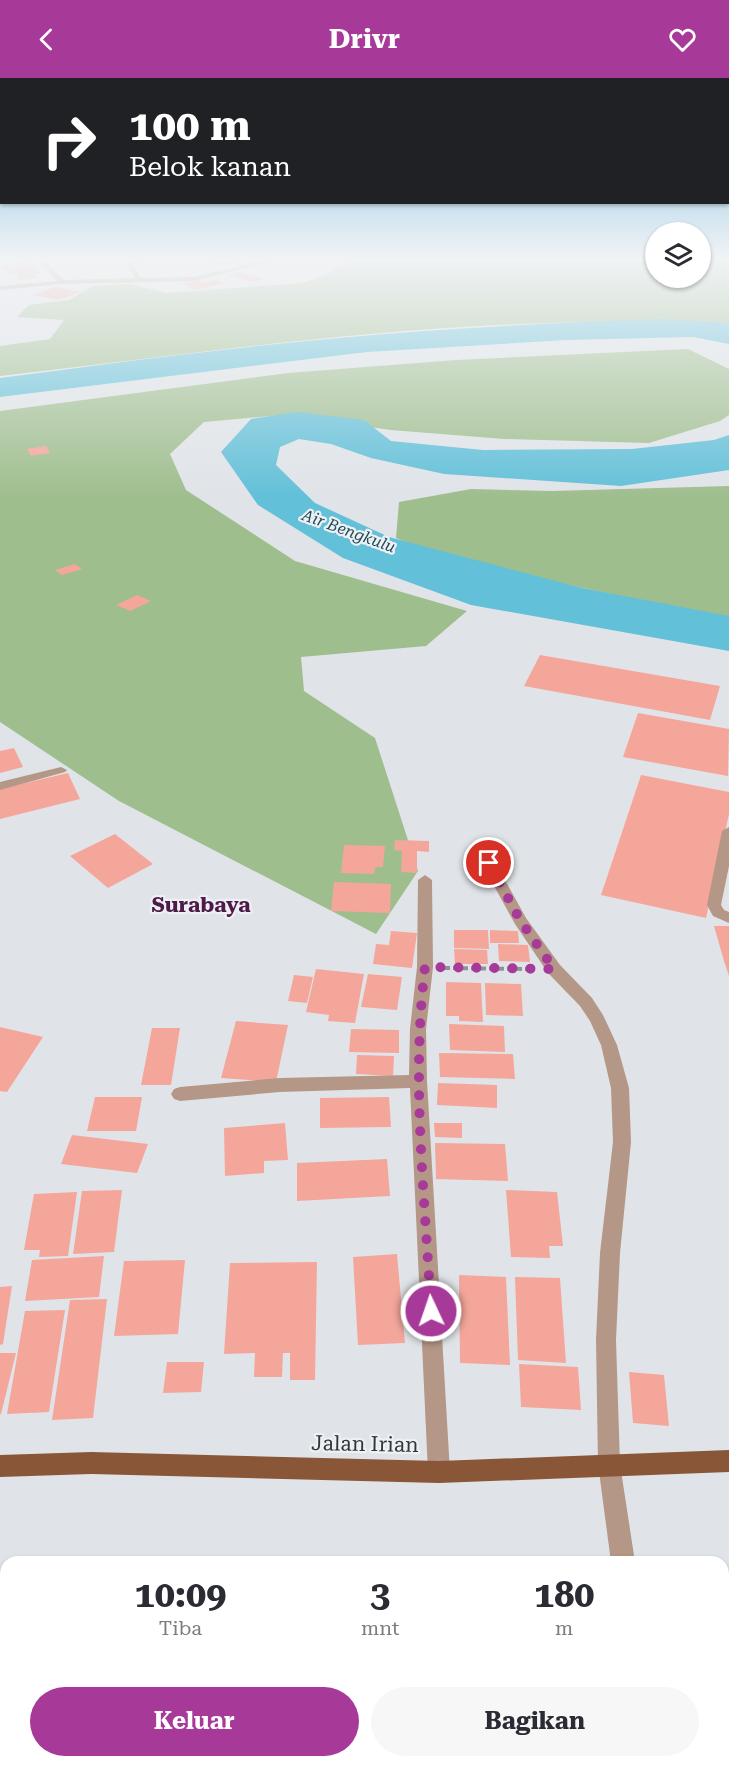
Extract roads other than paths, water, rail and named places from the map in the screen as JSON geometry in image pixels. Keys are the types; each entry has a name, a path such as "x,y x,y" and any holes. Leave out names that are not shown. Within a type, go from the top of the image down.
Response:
{"main road":[{"name":"Jalan Irian","path":"0,1466 91,1463 439,1472 729,1461"}],"street":[{"path":"729,831 714,905 718,914 729,918"},
{"path":"478,844 520,920 554,969 585,1002 597,1019 609,1045 620,1088 622,1142 610,1253 606,1340 609,1464 622,1556"},
{"path":"425,880 425,967 418,1029 418,1081 439,1472"},
{"path":"180,1094 280,1085 418,1081"}],"lane":[{"path":"0,786 61,770"}],"water":[{"path":"332,339 618,339 367,352 0,397 0,378"},
{"path":"702,339 729,339 729,344"},
{"name":"Air Bengkulu","path":"296,412 364,420 391,441 483,450 632,449 714,440 729,435 729,470 621,486 444,474 371,458 331,444 299,439 280,447 276,465 315,503 389,537 582,588 729,616 729,651 471,605 343,558 258,505 221,452 251,419"}],"district":[{"name":"Surabaya","path":"201,905"}]}
